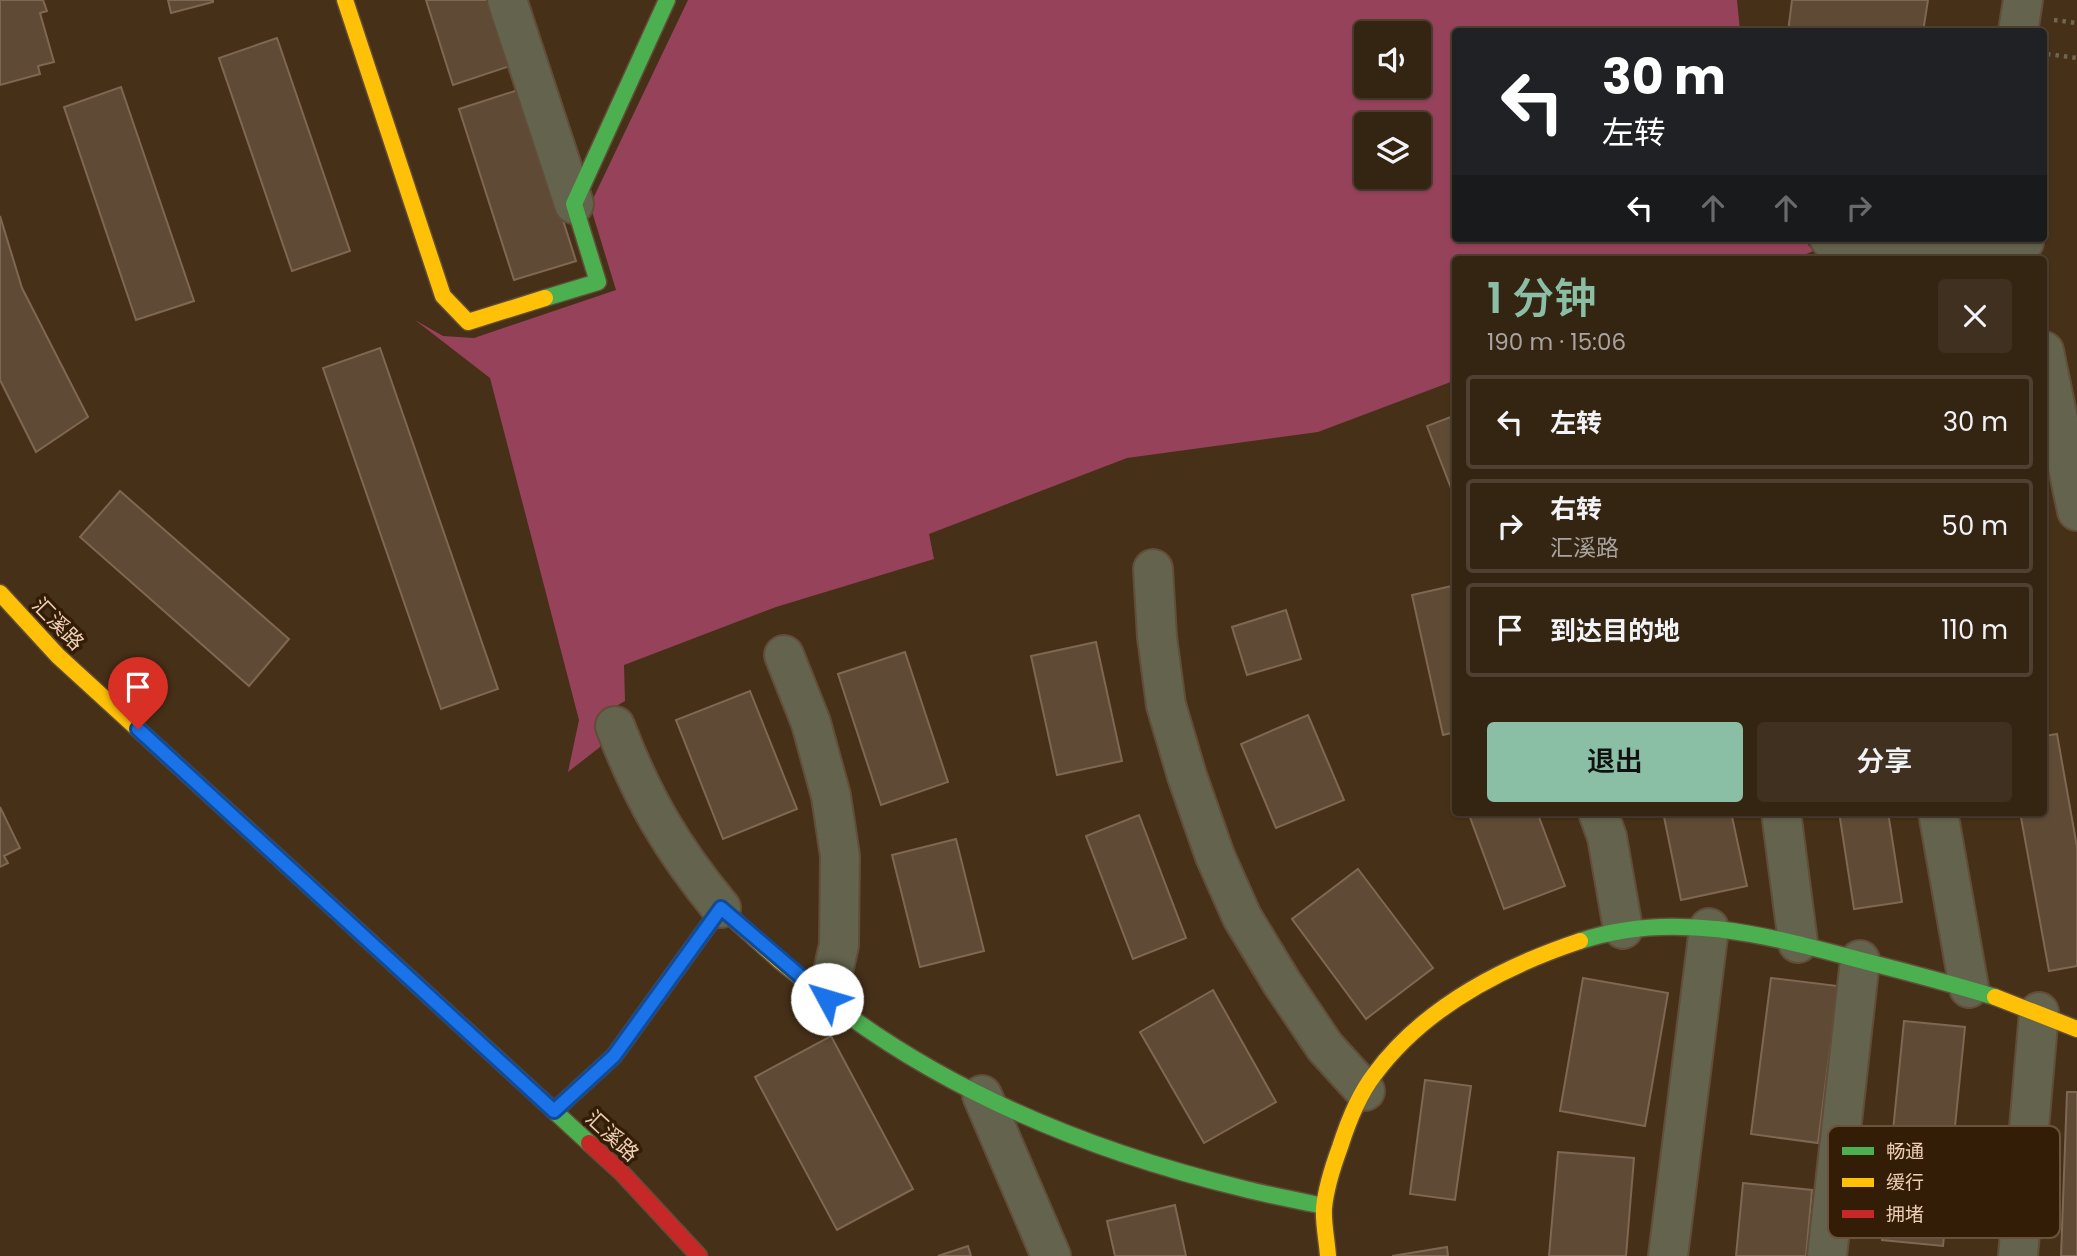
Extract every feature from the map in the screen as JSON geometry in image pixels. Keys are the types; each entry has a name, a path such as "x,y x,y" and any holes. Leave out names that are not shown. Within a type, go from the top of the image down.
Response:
{"street":[{"path":"345,0 443,296 468,322 598,282 507,0"},
{"path":"574,204 667,0"},
{"path":"2019,28 2023,0"},
{"path":"1832,242 1837,248 1858,254 2025,246"},
{"path":"2047,365 2077,509"},
{"path":"1153,569 1157,637 1166,705 1215,856 1242,917 1282,983 1325,1047 1365,1091"},
{"name":"汇溪路","path":"0,593 58,656 622,1173 699,1256"},
{"path":"783,655 811,723 831,796 840,856 839,945 827,999"},
{"path":"615,726 634,776 655,817 721,908 827,999 887,1043 982,1095 1056,1128 1154,1164 1232,1186 1324,1206"},
{"path":"1599,816 1607,838 1623,929"},
{"path":"1782,816 1798,943"},
{"path":"1939,816 1969,988"},
{"path":"554,1111 614,1056 721,908"},
{"path":"1328,1256 1324,1206 1338,1153 1350,1121 1374,1076 1405,1041 1444,1008 1482,982 1570,943 1623,929 1668,925 1709,928 1798,943 1969,988 2077,1028"},
{"path":"1668,1256 1709,928"},
{"path":"1841,1126 1860,960"},
{"path":"2029,1126 2039,1012"},
{"path":"982,1095 1051,1256"},
{"path":"1827,1256 1829,1238"},
{"path":"2018,1256 2020,1238"}],"path":[{"path":"2047,54 2077,58"}],"shaded area":[{"path":"688,0 1737,0 1740,28 1452,28 1452,242 1806,242 1813,251 1802,256 1452,256 1452,382 1318,432 1127,458 929,534 934,559 776,607 624,665 625,701 603,714 600,747 568,772 579,720 490,378 415,320 443,336 474,338 616,290 590,205"}],"building":[{"path":"0,0 43,0 47,11 40,13 54,62 38,66 40,74 0,85"},
{"path":"168,0 213,0 213,2 171,13"},
{"path":"426,0 492,0 513,65 453,85"},
{"path":"1792,0 1928,0 1924,28 1788,28"},
{"path":"277,38 350,251 292,271 219,58"},
{"path":"121,87 194,301 136,320 64,107"},
{"path":"521,89 576,261 514,280 459,109"},
{"path":"0,216 22,288 88,417 36,452 0,380"},
{"path":"380,348 498,689 441,709 323,368"},
{"path":"1452,417 1452,491 1427,426"},
{"path":"120,491 289,639 249,686 80,537"},
{"path":"1452,586 1452,733 1443,735 1412,595"},
{"path":"1286,610 1301,659 1247,675 1232,627"},
{"path":"1096,642 1122,761 1057,775 1031,656"},
{"path":"905,652 948,782 881,805 838,674"},
{"path":"750,691 797,809 723,839 676,720"},
{"path":"1308,715 1344,800 1276,828 1241,744"},
{"path":"2057,734 2077,847 2077,966 2049,971 2021,816 2047,816 2047,736"},
{"path":"0,807 20,848 4,856 8,863 0,867"},
{"path":"1139,815 1186,938 1133,959 1086,836"},
{"path":"1469,816 1539,816 1565,886 1504,909"},
{"path":"1664,816 1732,816 1747,886 1681,900"},
{"path":"1840,816 1889,816 1902,902 1854,909"},
{"path":"956,839 984,951 920,967 892,855"},
{"path":"1358,869 1433,968 1366,1019 1292,919"},
{"path":"1583,978 1668,993 1645,1126 1560,1111"},
{"path":"1771,978 1838,986 1818,1143 1751,1134"},
{"path":"1213,990 1276,1102 1204,1143 1140,1032"},
{"path":"1904,1021 1965,1027 1955,1126 1893,1126"},
{"path":"831,1036 913,1189 837,1230 755,1077"},
{"path":"1425,1080 1471,1086 1455,1200 1410,1194"},
{"path":"2067,1092 2077,1092 2077,1256 2061,1256"},
{"path":"1558,1152 1634,1158 1626,1256 1549,1256"},
{"path":"1743,1183 1812,1190 1806,1256 1736,1256"},
{"path":"1175,1205 1186,1256 1115,1256 1107,1221"},
{"path":"1882,1238 1944,1238 1943,1246"},
{"path":"968,1246 971,1256 938,1256"},
{"path":"1447,1247 1448,1256 1392,1256"}],"traffic: fast":[{"path":"545,298 598,282 574,204 667,0"},
{"path":"234,817 589,1143"},
{"path":"1580,941 1650,927 1719,929 1822,950 1995,997"},
{"path":"849,1016 940,1074 1036,1121 1137,1159 1251,1191 1324,1206"}],"traffic: slow":[{"path":"345,0 443,296 468,322 545,298"},
{"path":"0,593 58,656 234,817"},
{"path":"554,1111 614,1056 721,908 780,961 849,1016"},
{"path":"1328,1256 1324,1214 1328,1184 1350,1119 1374,1075 1416,1029 1466,992 1522,963 1580,941"},
{"path":"1995,997 2077,1029"}],"traffic: jam":[{"path":"589,1143 622,1173 699,1256"}],"route":[{"path":"138,729 554,1111 614,1056 721,908 762,946 827,999"}]}
